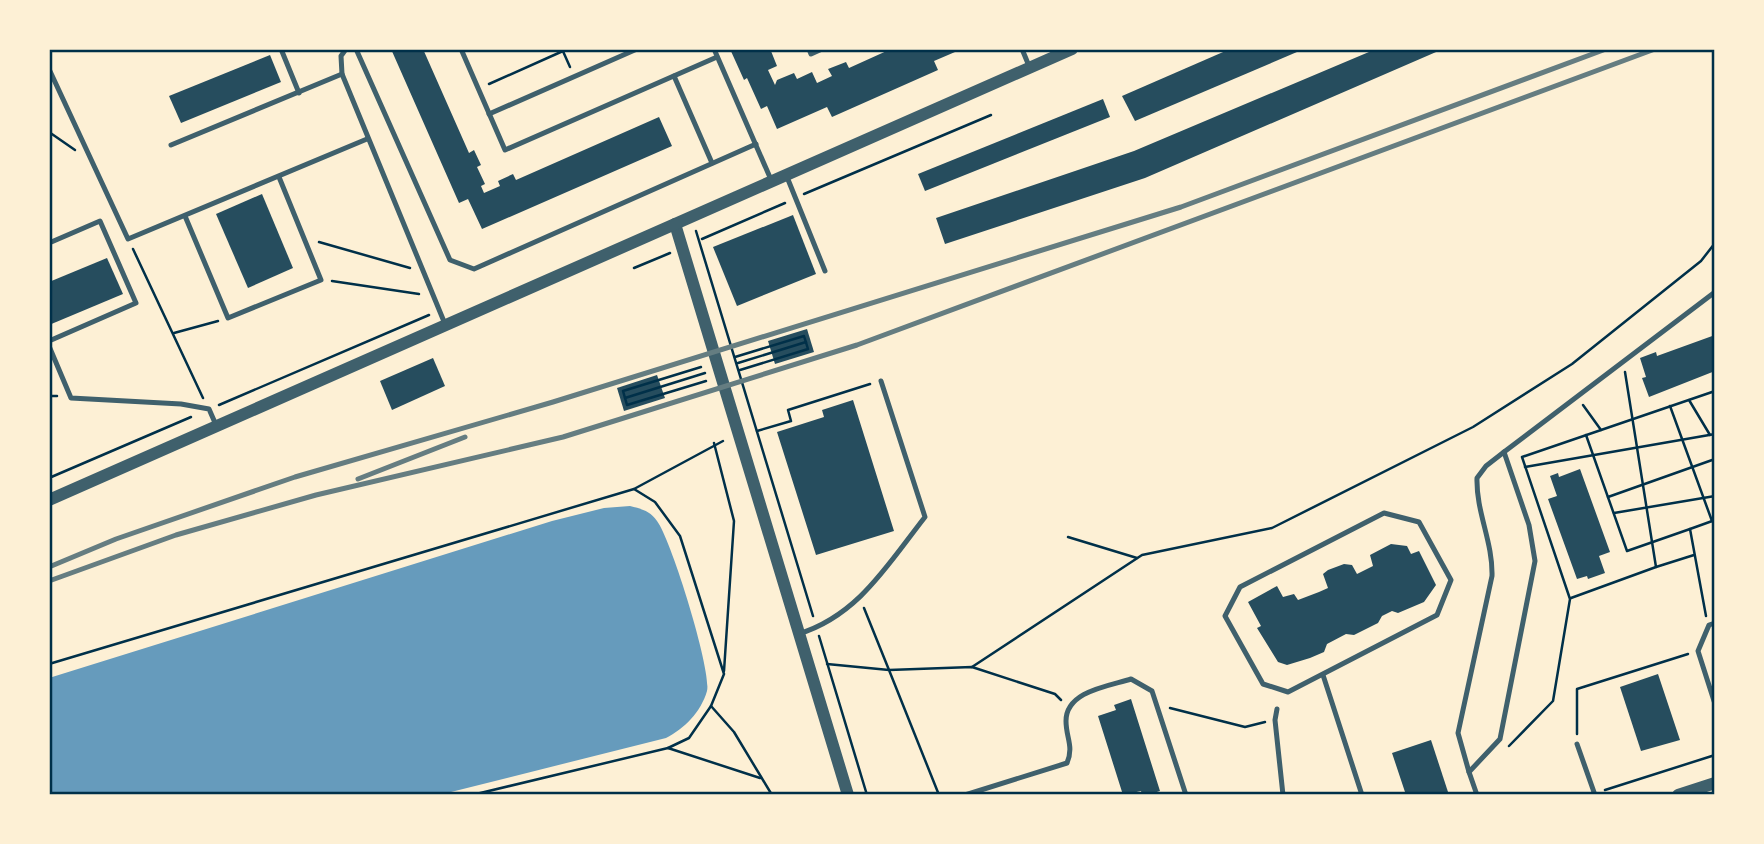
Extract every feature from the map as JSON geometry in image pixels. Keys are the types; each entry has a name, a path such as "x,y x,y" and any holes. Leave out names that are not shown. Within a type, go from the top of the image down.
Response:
{"street":[{"path":"49,500 1072,49"},
{"path":"675,224 848,795"},
{"path":"1678,795 1715,783"}],"lane":[{"path":"281,49 299,93"},
{"path":"346,49 341,55 342,74 445,324"},
{"path":"356,49 450,260 474,269 756,144"},
{"path":"461,49 505,150 717,57"},
{"path":"489,114 637,49"},
{"path":"714,49 772,182"},
{"path":"809,49 811,54 822,49"},
{"path":"1023,49 1030,67"},
{"path":"49,69 128,239 368,139"},
{"path":"171,145 342,74"},
{"path":"674,76 712,163"},
{"path":"786,175 825,271"},
{"path":"186,216 228,318 321,280 279,177"},
{"path":"49,243 100,221 136,303 49,343 71,398 181,404 209,410 216,425"},
{"path":"1477,795 1458,733 1492,576 1493,552 1480,513 1477,478 1486,466 1715,292"},
{"path":"799,634 817,628 860,600 925,517 881,381"},
{"path":"1469,772 1500,739 1535,561 1529,525 1504,452"},
{"path":"1384,513 1419,522 1451,580 1437,615 1323,675 1288,692 1263,684 1225,616 1240,587 1384,513"},
{"path":"1712,624 1698,651 1715,704"},
{"path":"1323,675 1362,795"},
{"path":"965,795 1067,763 1072,750 1066,721 1069,707 1080,696 1131,680 1152,691 1186,795"},
{"path":"1277,709 1275,720 1283,795"},
{"path":"1577,744 1595,794"}],"path":[{"path":"478,89 562,50 568,62"},
{"path":"634,268 991,115"},
{"path":"49,132 92,162"},
{"path":"691,217 701,240 867,795"},
{"path":"304,238 423,272"},
{"path":"128,239 195,382"},
{"path":"972,667 1137,558 1272,528 1473,427 1572,364 1701,261 1715,243"},
{"path":"321,280 433,296"},
{"path":"49,478 439,311"},
{"path":"173,333 228,318"},
{"path":"735,357 804,335 808,349 739,370"},
{"path":"772,353 806,342"},
{"path":"1623,362 1656,567"},
{"path":"701,367 623,391 627,405 706,381"},
{"path":"757,431 791,421 788,410 881,381"},
{"path":"625,398 661,387"},
{"path":"1508,747 1553,701 1570,599 1522,457 1715,391"},
{"path":"1577,397 1601,430"},
{"path":"1689,400 1710,435"},
{"path":"1586,435 1627,551 1713,520 1670,406"},
{"path":"1525,467 1715,434"},
{"path":"49,664 634,489 714,443 723,441"},
{"path":"472,795 668,748 689,738 711,706 724,674 734,522 714,443"},
{"path":"1608,497 1715,459"},
{"path":"634,489 655,502 680,536 724,674"},
{"path":"1614,513 1715,496"},
{"path":"1690,529 1700,596 1712,624"},
{"path":"1068,537 1137,558"},
{"path":"1570,599 1694,555"},
{"path":"860,600 939,795"},
{"path":"1577,744 1577,690 1698,651"},
{"path":"827,664 889,670 972,667 1055,694 1069,707"},
{"path":"711,706 734,732 772,795"},
{"path":"1174,709 1245,727 1275,720"},
{"path":"668,748 760,778"},
{"path":"1595,794 1715,755"}],"water":[{"path":"630,506 652,515 663,533 689,605 707,679 707,691 696,713 679,730 666,738 439,795 49,795 49,678 552,521 604,508"}],"building":[{"path":"391,49 423,49 469,153 474,150 481,165 477,167 485,184 481,186 484,193 500,186 498,181 513,174 516,180 659,117 672,146 482,229 468,199 459,203"},
{"path":"730,49 776,49 771,51 777,66 768,70 775,85 777,80 794,73 797,79 812,72 817,83 832,76 828,69 846,62 849,68 891,49 962,49 934,61 938,70 832,117 827,107 777,129 767,106 761,109"},
{"path":"1230,49 1304,49 1135,121 1122,96"},
{"path":"1376,49 1443,49 1145,178 945,244 936,218 1134,151"},
{"path":"270,55 281,82 181,123 169,96"},
{"path":"1103,99 1110,117 925,191 918,174"},
{"path":"262,194 293,268 248,288 216,214"},
{"path":"793,215 816,274 737,306 713,247"},
{"path":"107,258 123,294 49,325 49,282"},
{"path":"807,329 814,352 775,364 768,341"},
{"path":"1715,335 1715,371 1649,397 1642,378 1646,377 1640,358 1656,352 1657,356"},
{"path":"433,358 445,386 392,410 380,381"},
{"path":"657,375 665,398 624,411 617,388"},
{"path":"853,400 894,531 816,555 777,432 824,417 822,410"},
{"path":"1580,469 1610,552 1599,556 1605,573 1588,579 1587,576 1577,579 1548,499 1557,496 1550,476 1558,473 1559,477"},
{"path":"1391,544 1407,546 1411,554 1419,551 1436,585 1424,602 1398,613 1392,611 1382,616 1378,623 1327,644 1324,652 1310,658 1287,665 1278,662 1257,628 1261,626 1248,602 1277,586 1283,597 1294,594 1298,600 1319,592 1328,588 1323,574 1328,570 1344,564 1352,565 1357,574 1373,566 1370,555"},
{"path":"1658,674 1680,740 1641,751 1620,687"},
{"path":"1131,699 1160,791 1147,795 1142,795 1141,791 1123,795 1098,716 1116,710 1114,705"},
{"path":"1431,740 1449,795 1406,795 1392,753"}],"railway":[{"path":"49,567 116,539 295,477 553,402 1181,207 1606,49"},
{"path":"49,581 176,535 316,495 563,437 857,345 1655,49"},
{"path":"358,479 465,437"}]}
